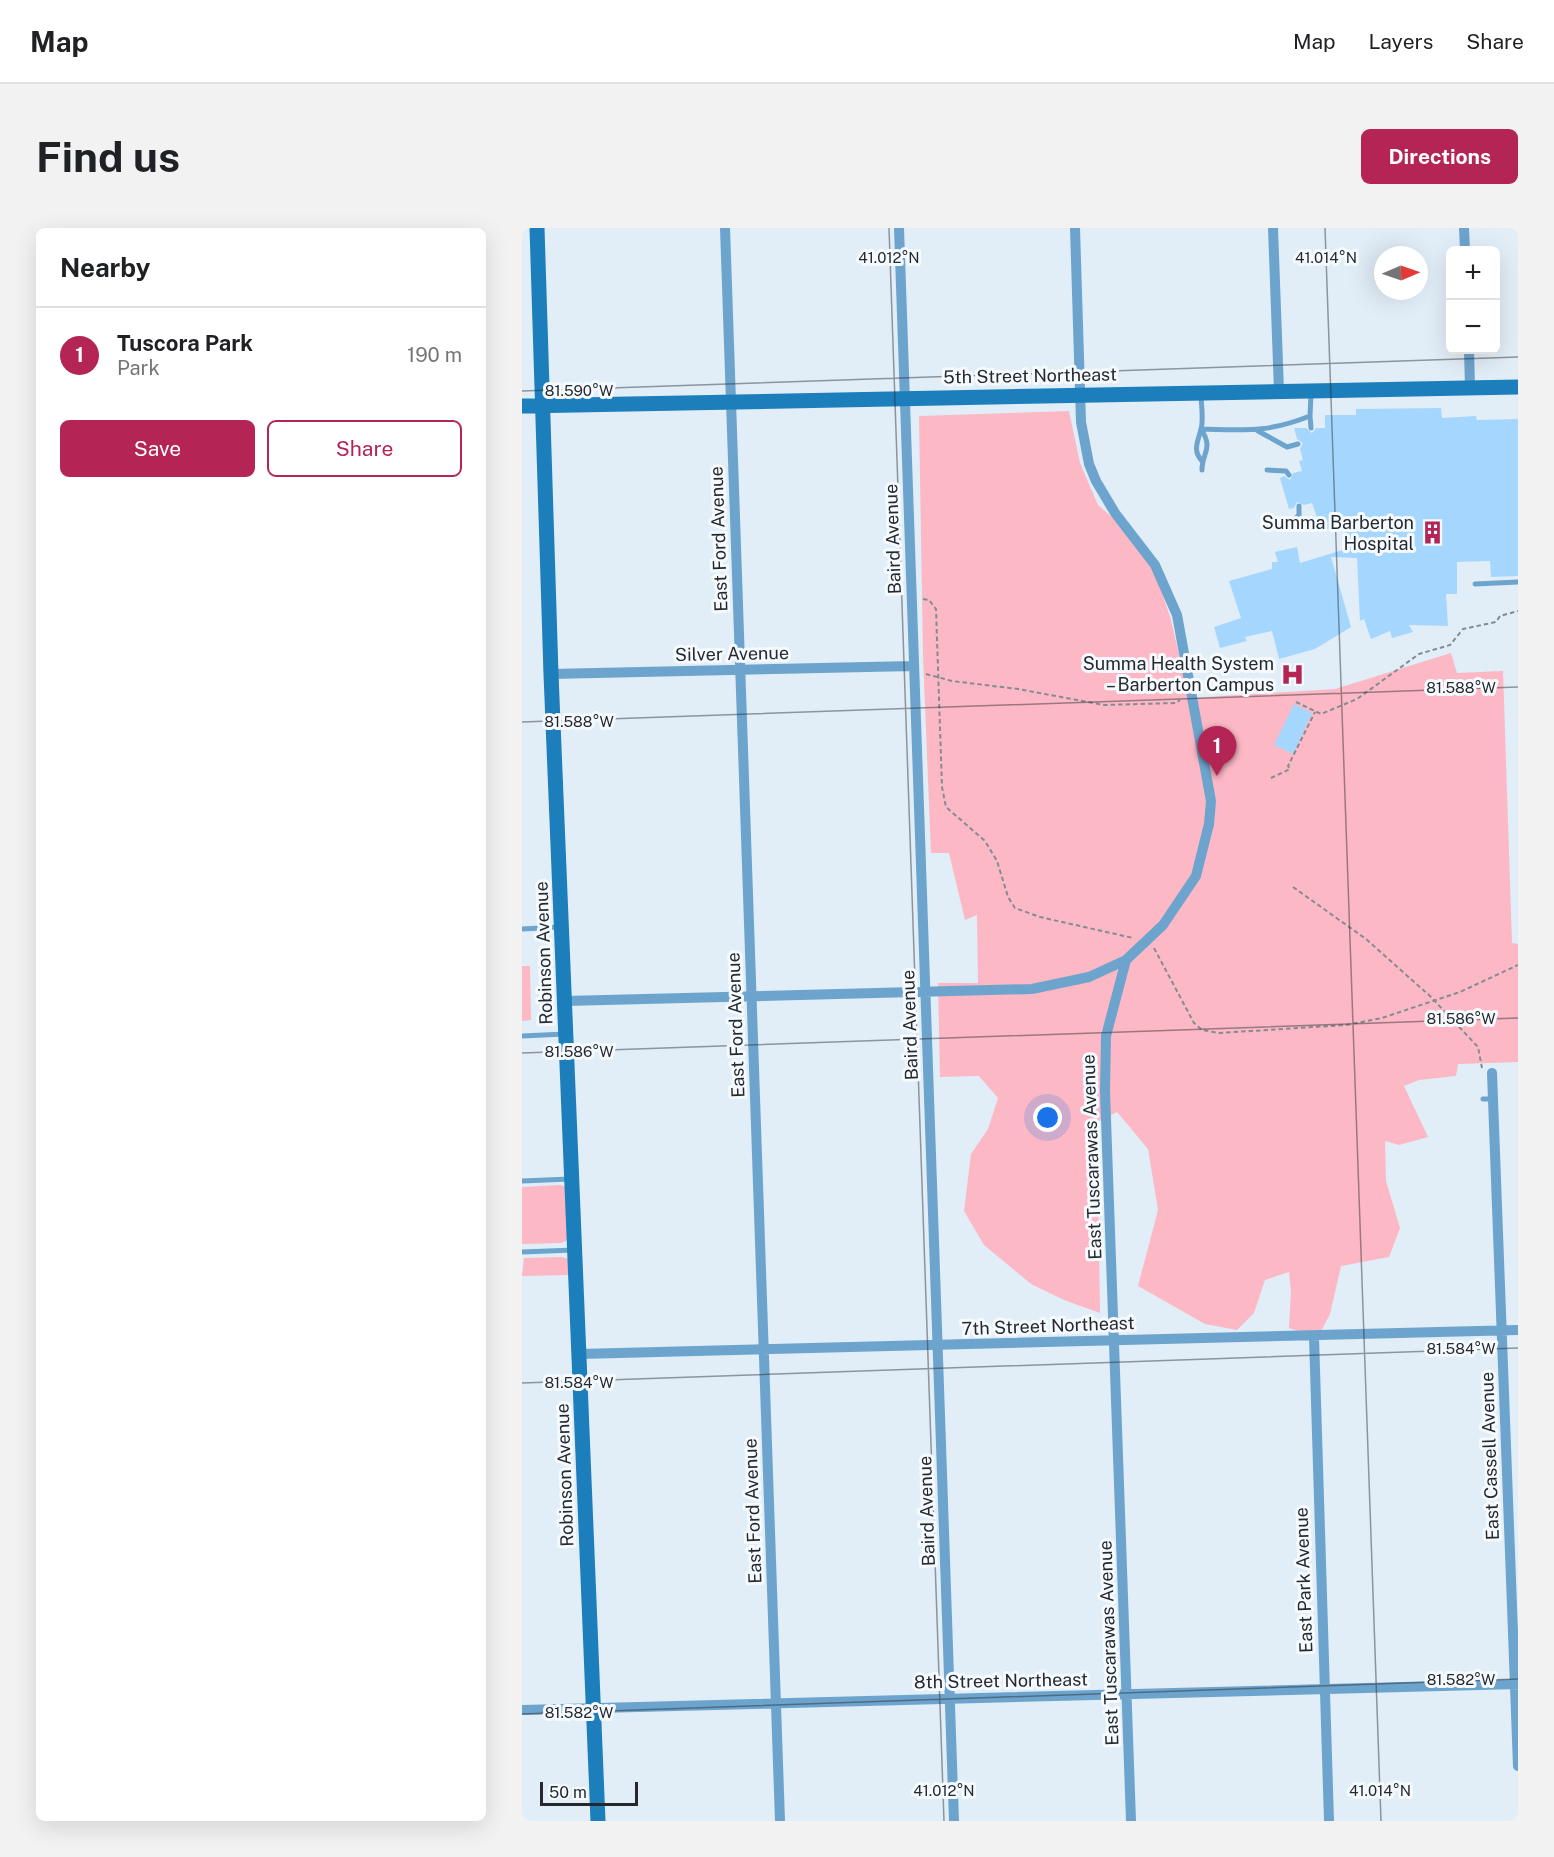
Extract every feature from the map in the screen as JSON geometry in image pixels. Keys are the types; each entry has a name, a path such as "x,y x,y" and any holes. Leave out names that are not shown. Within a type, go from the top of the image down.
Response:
{"main road":[{"name":"Robinson Avenue","path":"537,228 551,674 598,1821"},
{"name":"5th Street Northeast","path":"522,406 732,400 1518,387"}],"street":[{"name":"East Ford Avenue","path":"725,228 780,1821"},
{"name":"Baird Avenue","path":"899,228 954,1821"},
{"path":"565,1001 1032,989 1089,976 1126,960 1149,939 1184,897 1196,876 1209,824 1209,780 1177,615 1162,576 1104,497 1089,464 1082,422 1075,228"},
{"path":"1273,228 1279,391"},
{"path":"1464,228 1465,246"},
{"path":"1469,354 1470,387"},
{"name":"Silver Avenue","path":"551,674 740,669 914,669"},
{"name":"East Tuscarawas Avenue","path":"1126,960 1106,1036 1104,1064 1131,1821"},
{"name":"East Cassell Avenue","path":"1487,1072 1502,1331 1517,1684 1518,1766"},
{"name":"7th Street Northeast","path":"580,1354 1518,1330"},
{"name":"East Park Avenue","path":"1314,1337 1329,1821"},
{"name":"8th Street Northeast","path":"522,1710 1517,1684"}],"lane":[{"path":"1311,391 1311,428"},
{"path":"1201,393 1202,429 1208,440 1208,453 1202,461 1202,470"},
{"path":"1202,429 1256,430 1283,427 1310,416"},
{"path":"1202,429 1196,441 1196,454 1202,461"},
{"path":"1256,430 1287,447 1298,444"},
{"path":"1268,470 1286,471 1289,475"},
{"path":"1284,529 1299,515 1299,506"},
{"path":"1475,584 1518,582"},
{"path":"522,929 562,927"},
{"path":"522,1036 567,1034"},
{"path":"522,1181 572,1179"},
{"path":"522,1252 575,1250"}],"path":[{"path":"912,597 929,600 936,609 943,800 952,814 985,841 997,861 1008,897 1015,908 1111,933 1149,939 1194,1023 1202,1030 1219,1033 1316,1029 1382,1018 1460,992 1518,965"},
{"path":"1296,702 1316,712 1325,713 1357,699 1419,654 1450,645 1463,630 1496,622 1500,616 1518,611"},
{"path":"914,669 938,677 1104,705 1176,703 1193,692"},
{"path":"1271,778 1290,769 1288,766 1316,712"},
{"path":"1293,887 1366,939 1434,1000 1478,1047 1487,1072"}],"shaded area":[{"path":"1069,411 1080,463 1098,505 1113,518 1156,574 1171,620 1189,698 1335,689 1451,653 1457,673 1503,671 1512,943 1518,944 1518,1062 1458,1064 1456,1076 1419,1080 1404,1086 1428,1137 1399,1145 1385,1141 1386,1181 1400,1228 1389,1257 1341,1266 1330,1314 1318,1337 1289,1328 1291,1292 1289,1272 1265,1280 1254,1313 1237,1330 1205,1324 1138,1286 1158,1210 1148,1149 1117,1112 1097,1122 1100,1313 1064,1300 1031,1284 984,1245 964,1211 971,1154 988,1129 998,1098 979,1076 940,1077 938,983 978,983 977,915 965,920 949,853 931,853 923,656 919,416"},
{"path":"522,966 530,966 531,1020 522,1021"},
{"path":"560,1185 566,1187 568,1240 561,1243 522,1244 522,1187"},
{"path":"562,1257 569,1259 569,1275 522,1276 524,1258"}],"building":[{"name":"Summa Barberton Hospital","path":"1441,408 1442,418 1476,416 1477,420 1518,419 1518,576 1491,577 1490,561 1457,562 1457,594 1446,594 1448,626 1409,625 1413,632 1392,638 1390,631 1371,639 1364,619 1360,621 1357,558 1331,557 1351,627 1315,649 1279,659 1272,631 1245,637 1247,641 1220,648 1214,627 1241,618 1229,581 1272,569 1272,562 1278,562 1275,552 1297,547 1300,563 1346,549 1345,529 1321,529 1312,503 1304,505 1297,502 1294,508 1289,509 1280,478 1284,476 1290,480 1293,473 1302,471 1299,461 1303,460 1300,449 1303,443 1297,439 1294,428 1306,428 1312,433 1316,428 1325,428 1325,415 1356,415 1356,409"},
{"path":"1294,704 1312,713 1293,754 1274,745"}],"place":[{"name":"Summa Barberton Hospital","path":"1432,533"},
{"name":"Summa Health System – Barberton Campus","path":"1292,674"},
{"name":"Tuscora Park","path":"1217,776"}]}
